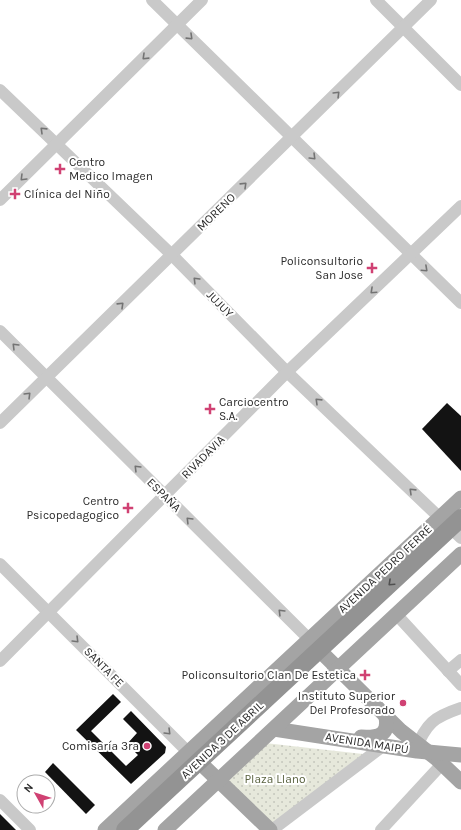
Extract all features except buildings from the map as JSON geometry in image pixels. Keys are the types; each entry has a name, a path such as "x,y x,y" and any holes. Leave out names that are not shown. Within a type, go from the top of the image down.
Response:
{"highway":[{"name":"AVENIDA PEDRO FERRÉ","path":"323,654 456,529"},
{"name":"AVENIDA 3 DE ABRIL","path":"125,830 203,766 323,654"},
{"name":"AVENIDA 3 DE ABRIL","path":"143,830 203,766"}],"main road":[{"name":"AVENIDA PEDRO FERRÉ","path":"323,654 456,529 461,498"},
{"path":"461,554 396,614 323,654 385,713 420,749 442,764 461,782"},
{"name":"AVENIDA 3 DE ABRIL","path":"166,830 203,766 247,697 323,654"},
{"name":"AVENIDA 3 DE ABRIL","path":"105,830 203,766 274,729 323,654"},
{"path":"312,734 379,736 387,726 385,713"},
{"name":"AVENIDA MAIPÚ","path":"274,729 382,746 420,749 461,755"},
{"name":"AVENIDA MAIPÚ","path":"420,749 461,745"},
{"path":"203,766 271,830"}],"street":[{"path":"152,0 293,137 410,256 461,304"},
{"path":"0,200 202,0"},
{"path":"376,0 461,85"},
{"name":"MORENO","path":"0,423 431,0"},
{"name":"JUJUY","path":"0,90 172,255 287,372 456,529"},
{"name":"RIVADAVIA","path":"0,661 287,372 461,206"},
{"name":"ESPAÑA","path":"0,331 323,654"},
{"name":"SANTA FE","path":"0,564 203,766"},
{"path":"396,614 461,685"},
{"path":"448,671 461,660"},
{"path":"420,749 434,718 461,708"},
{"path":"271,830 382,746"},
{"path":"381,830 442,764"},
{"path":"0,800 30,830"}],"green space":[{"name":"Plaza Llano","path":"265,743 363,754 271,825 225,781"}],"place":[{"name":"Centro Medico Imagen","path":"60,169"},
{"name":"Clínica del Niño","path":"15,194"},
{"name":"Policonsultorio San Jose","path":"372,268"},
{"name":"Carciocentro S.A.","path":"210,409"},
{"name":"Centro Psicopedagogico","path":"128,508"},
{"name":"Policonsultorio Clan De Estetica","path":"365,675"},
{"name":"Instituto Superior Del Profesorado","path":"403,703"},
{"name":"Comisaría 3ra","path":"147,746"}]}
